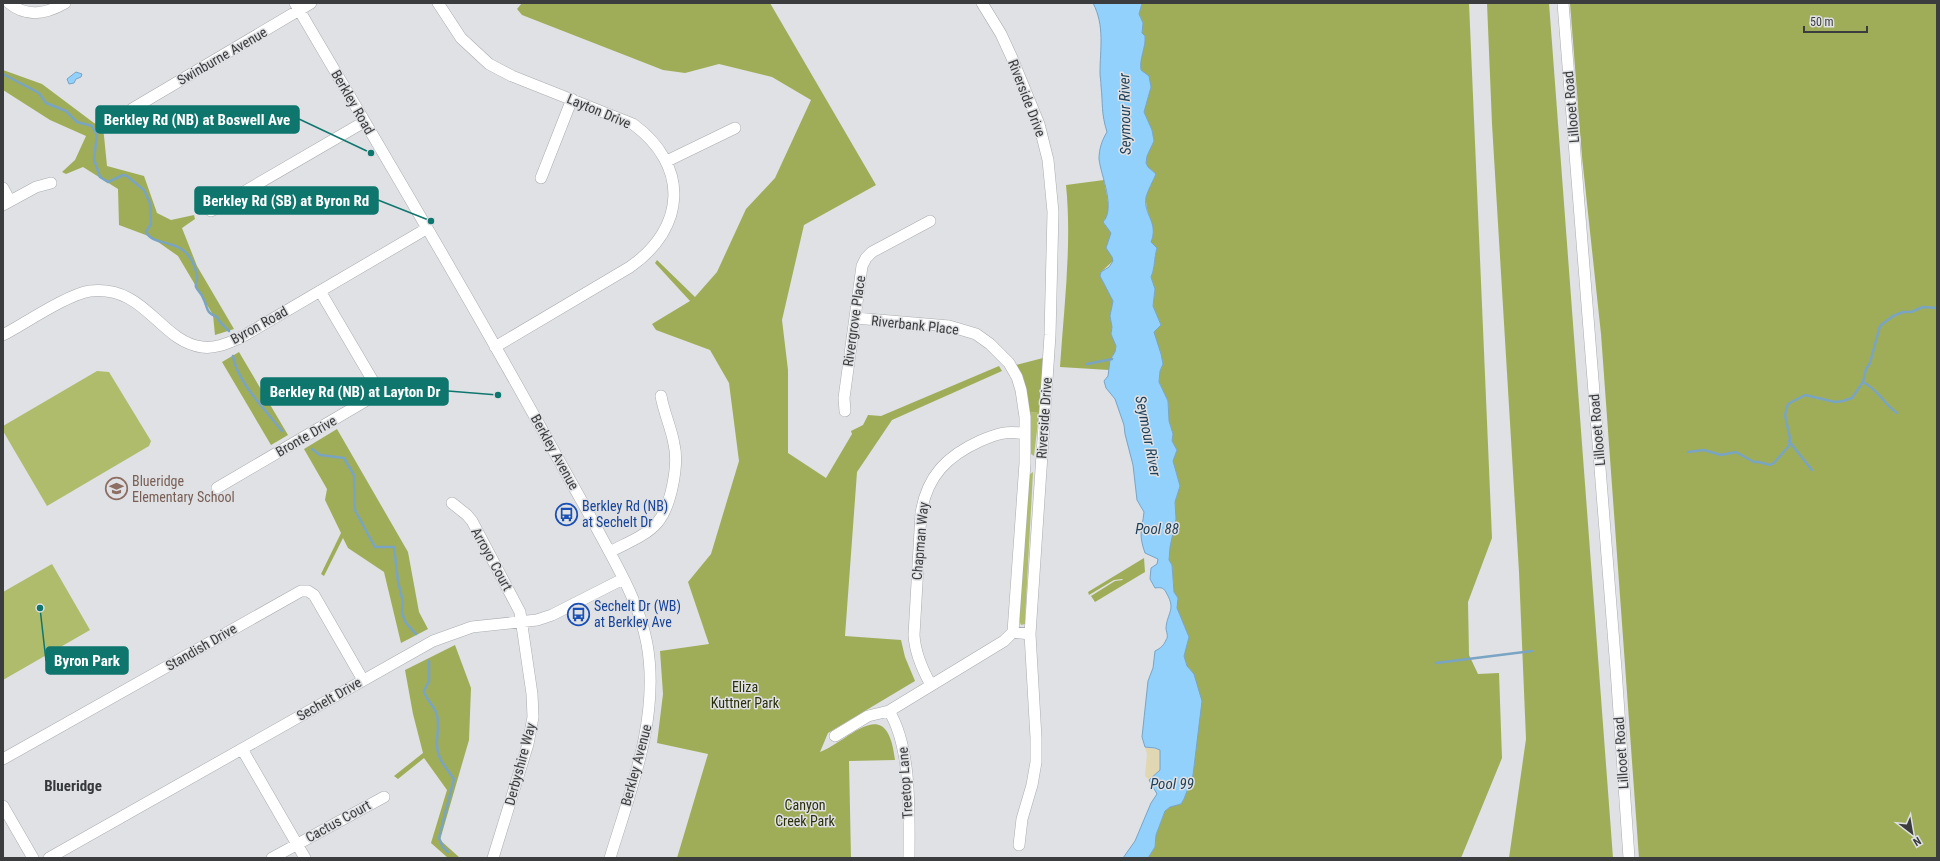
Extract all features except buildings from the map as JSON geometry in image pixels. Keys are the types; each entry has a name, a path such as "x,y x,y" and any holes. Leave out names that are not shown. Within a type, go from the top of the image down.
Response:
{"street":[{"path":"9,3 21,11 36,14 47,12 65,3"},
{"name":"Swinburne Avenue","path":"132,109 297,7 311,3"},
{"name":"Layton Drive","path":"438,3 461,38 489,64 512,76 633,124 653,140 667,161 673,183 672,209 668,223 656,245 630,267 495,347"},
{"name":"Riverside Drive","path":"982,3 1001,34 1030,99 1044,145 1051,185 1053,212 1050,335 1040,464 1030,634 1036,762 1032,785 1022,819 1019,845"},
{"name":"Lillooet Road","path":"1563,3 1616,661 1629,858"},
{"name":"Berkley Road","path":"297,7 495,347"},
{"path":"541,178 572,99"},
{"path":"211,211 364,122"},
{"path":"667,161 735,128"},
{"path":"3,188 7,203 36,187 51,183"},
{"name":"Rivergrove Place","path":"846,411 844,398 862,266 866,258 872,252 930,220"},
{"name":"Byron Road","path":"3,336 74,296 89,292 104,291 127,297 138,304 178,338 189,344 203,348 214,347 240,338 426,229"},
{"name":"Bronte Drive","path":"217,488 367,400 375,392 376,386 320,291"},
{"name":"Riverbank Place","path":"855,318 949,326 964,329 980,338 1003,356 1017,377 1024,417 1024,434"},
{"name":"Berkley Avenue","path":"495,347 624,579 637,610 646,642 650,687 648,719 641,755 610,858"},
{"path":"610,552 648,531 656,524 663,513 667,502 674,474 676,457 661,396"},
{"name":"Chapman Way","path":"931,685 919,661 914,646 921,513 924,496 942,466 964,449 1001,432 1024,434"},
{"name":"Riverside Drive","path":"1013,632 1025,463 1024,434"},
{"path":"1025,463 1040,464"},
{"name":"Arroyo Court","path":"452,503 472,521 514,598 522,621"},
{"name":"Sechelt Drive","path":"49,858 433,641 453,632 472,627 537,620 566,610 624,579"},
{"name":"Standish Drive","path":"3,759 302,591 308,591 314,595 363,680"},
{"name":"Derbyshire Way","path":"493,858 528,744 532,717 532,694 522,621"},
{"path":"835,736 868,716 889,711 1004,641 1013,632 1030,634"},
{"name":"Treetop Lane","path":"889,711 895,721 904,749 909,858"},
{"path":"242,749 305,858"},
{"name":"Cactus Court","path":"272,858 384,796"},
{"path":"3,806 33,858"}],"green space":[{"path":"522,3 770,3 876,185 804,225 782,320 788,370 788,453 826,478 852,434 851,431 863,425 868,415 881,416 999,366 1002,371 892,420 857,472 845,636 901,640 905,657 915,681 828,733 820,752 855,731 866,726 876,724 884,728 891,740 895,760 849,761 851,858 677,858 708,754 657,743 663,694 660,651 709,644 688,582 711,554 739,461 729,383 710,350 656,330 652,324 690,301 655,263 657,260 695,297 717,272 746,209 775,178 811,100 772,77 719,64 685,73 663,70 522,15 517,9"},
{"path":"1142,3 1469,3 1492,538 1468,602 1469,655 1478,674 1499,673 1502,758 1461,858 1148,858 1155,847 1156,835 1165,811 1170,807 1181,804 1184,799 1193,775 1196,751 1194,674 1187,666 1184,656 1189,637 1177,608 1178,598 1174,592 1172,565 1169,560 1170,547 1176,519 1175,502 1180,486 1173,461 1177,450 1172,441 1173,434 1169,421 1168,401 1159,382 1160,371 1163,364 1153,332 1161,325 1153,306 1155,289 1151,277 1157,248 1151,242 1153,230 1147,210 1146,198 1156,174 1148,167 1146,163 1147,156 1154,141 1152,130 1144,112 1151,87 1143,74 1140,65 1145,40 1145,36 1142,33 1143,23 1139,14"},
{"path":"1487,3 1549,3 1613,858 1509,858 1526,739 1519,572 1492,124"},
{"path":"1570,3 1937,3 1937,858 1639,858 1601,334 1582,157"},
{"path":"3,70 42,84 94,123 103,126 107,166 144,176 157,213 171,220 194,215 195,219 182,228 197,266 234,329 215,335 213,315 178,256 151,237 119,225 118,189 83,167 66,174 62,172 75,160 86,136 50,120 3,90"},
{"path":"1104,180 1108,213 1103,222 1111,233 1106,248 1113,257 1113,261 1101,272 1100,276 1113,301 1110,316 1112,327 1111,334 1116,346 1115,352 1110,360 1109,370 1060,367 1068,253 1068,208 1066,185"},
{"path":"239,352 288,435 271,445 222,362"},
{"path":"1043,358 1039,413 1029,412 1016,365"},
{"path":"97,371 109,372 151,441 149,446 47,506 3,431 3,426"},
{"path":"1029,412 1039,413 1034,456 1031,454"},
{"path":"337,429 408,552 419,612 428,629 401,643 384,572 348,548 343,538 324,576 321,574 341,533 325,500 327,489 304,449"},
{"path":"1033,472 1025,624 1021,625 1019,620 1029,475"},
{"path":"1144,558 1145,572 1095,602 1091,596 1115,581 1123,580 1114,580 1089,595 1088,592"},
{"path":"52,564 90,630 3,680 3,592"},
{"path":"455,645 471,688 469,740 440,840 460,858 448,858 431,843 447,790 424,758 398,779 394,776 423,753 413,714 405,670"}],"sand":[{"path":"1145,747 1160,750 1160,770 1149,780 1145,776 1147,754"}],"water":[{"path":"1093,3 1142,3 1139,14 1143,23 1142,33 1145,36 1145,45 1141,62 1141,70 1149,76 1151,87 1144,112 1152,130 1154,141 1147,156 1146,163 1148,167 1156,174 1146,197 1147,209 1153,229 1151,242 1157,248 1151,277 1155,289 1153,306 1161,325 1154,332 1163,364 1160,371 1159,382 1168,401 1169,421 1173,434 1172,441 1177,450 1173,461 1180,486 1175,502 1176,519 1170,547 1169,560 1172,565 1174,592 1178,598 1177,608 1189,637 1184,656 1187,666 1194,674 1202,701 1193,775 1181,804 1170,807 1165,811 1156,835 1155,847 1148,858 1123,858 1135,841 1151,803 1157,794 1149,780 1160,770 1160,750 1145,747 1142,737 1148,681 1153,668 1155,651 1162,646 1167,638 1166,628 1171,604 1165,590 1162,588 1155,588 1150,579 1151,568 1157,564 1158,559 1145,553 1141,532 1144,512 1137,500 1133,465 1124,425 1115,399 1106,388 1104,381 1108,376 1110,360 1115,352 1116,346 1111,334 1112,327 1110,316 1113,301 1100,276 1101,272 1109,267 1113,261 1106,248 1111,233 1103,222 1107,216 1108,200 1099,155 1101,145 1107,132 1103,114 1100,75 1100,29 1097,12"},
{"path":"76,72 82,74 81,77 76,79 74,83 69,84 67,79"}],"waterway":[{"path":"3,74 39,93 46,103 66,111 77,122 92,126 97,135 94,159 100,177 108,182 123,175 127,176 144,190 150,203 151,224 146,232 150,237 172,244 186,253 193,262 197,275 196,287 205,302 207,309 210,313 217,317 229,331"},
{"path":"1688,452 1704,450 1721,455 1736,452 1754,462 1770,465 1774,463 1789,446 1790,438 1785,415 1788,404 1805,395 1835,402 1852,398 1863,382 1880,326 1893,316 1903,312 1911,312 1923,307 1937,308"},
{"path":"233,356 240,376 246,386 282,431"},
{"path":"1087,364 1112,359"},
{"path":"1863,382 1874,389 1897,413"},
{"path":"1789,441 1812,470"},
{"path":"312,449 320,455 344,458 354,475 355,510 375,547 394,547 398,581 403,602 402,613 406,623 416,634"},
{"path":"1436,663 1532,651"},
{"path":"429,661 429,681 424,691 437,715 438,752 444,766 454,779 439,838 443,847 448,852"}],"place":[{"name":"Berkley Rd (NB) at Boswell Ave","path":"371,153"},
{"name":"Berkley Rd (SB) at Byron Rd","path":"431,221"},
{"name":"Berkley Rd (NB) at Layton Dr","path":"498,395"},
{"name":"Blueridge Elementary School","path":"116,489"},
{"name":"Berkley Rd (NB) at Sechelt Dr","path":"567,514"},
{"name":"Byron Park","path":"40,608"},
{"name":"Sechelt Dr (WB) at Berkley Ave","path":"578,614"}],"district":[{"name":"Blueridge","path":"73,786"}],"water label":[{"name":"Seymour River","path":"1125,114"},
{"name":"Seymour River","path":"1148,436"},
{"name":"Pool 88","path":"1157,529"},
{"name":"Pool 99","path":"1172,784"}],"park label":[{"name":"Eliza Kuttner Park","path":"745,696"},
{"name":"Canyon Creek Park","path":"805,814"}]}
